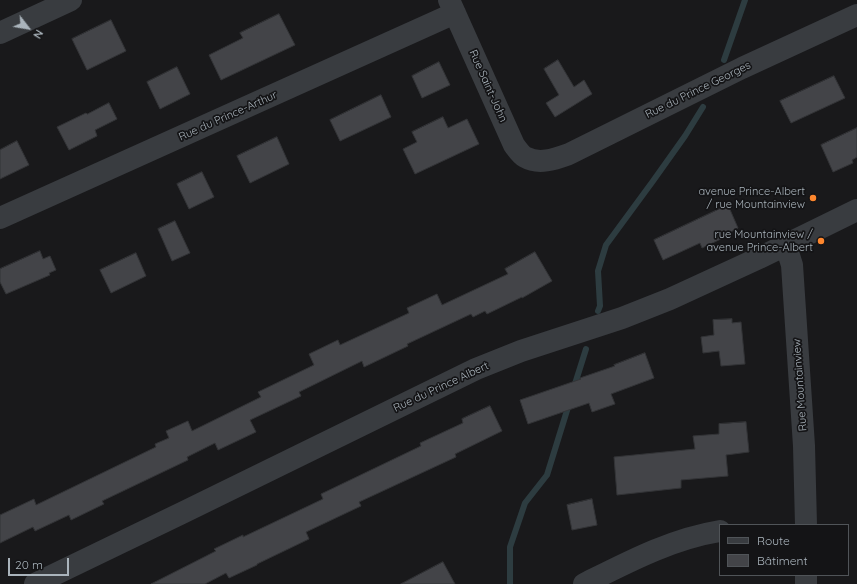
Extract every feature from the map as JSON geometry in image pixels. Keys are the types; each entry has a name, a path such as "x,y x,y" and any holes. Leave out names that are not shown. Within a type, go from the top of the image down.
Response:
{"street":[{"path":"0,33 71,0"},
{"name":"Rue Saint-John","path":"452,6 514,145 524,157 538,161"},
{"name":"Rue du Prince-Arthur","path":"0,218 452,6"},
{"name":"Rue du Prince Georges","path":"538,161 553,160 569,154 742,68 857,15"},
{"name":"Rue du Prince Albert","path":"35,584 476,369 521,351 589,330 641,311 786,246 857,210"},
{"name":"Rue Mountainview","path":"786,246 792,265 804,446 806,524"},
{"path":"584,584 644,554 688,538 719,531"}],"building":[{"path":"279,14 295,45 221,80 209,55 243,38 240,33"},
{"path":"111,20 126,51 87,70 72,39"},
{"path":"558,60 574,87 584,80 592,94 555,117 546,103 559,95 544,69"},
{"path":"439,62 450,85 422,98 412,76"},
{"path":"177,67 190,94 160,109 147,82"},
{"path":"834,76 845,98 791,123 780,101"},
{"path":"381,95 391,117 340,141 330,120"},
{"path":"109,103 117,119 95,130 97,136 69,150 57,127"},
{"path":"443,117 448,128 467,119 479,144 415,174 403,149 417,142 412,132"},
{"path":"857,128 857,157 852,160 853,163 833,172 821,145"},
{"path":"277,137 289,164 250,183 237,156"},
{"path":"17,141 29,165 0,179 0,150"},
{"path":"202,172 214,197 189,209 177,184"},
{"path":"728,205 738,228 725,235 725,237 702,248 700,243 663,260 654,240"},
{"path":"175,221 190,253 172,261 158,229"},
{"path":"40,251 43,259 50,256 56,270 49,273 50,275 6,294 0,282 0,269"},
{"path":"535,252 552,281 522,298 487,314 485,311 473,317 471,314 407,344 408,346 364,367 362,361 299,392 301,396 250,420 256,432 218,450 215,443 187,457 188,460 102,501 104,504 71,520 69,515 35,531 33,527 0,543 0,515 34,499 36,505 156,447 155,444 169,438 166,431 188,421 192,431 261,397 258,392 314,365 309,354 338,340 340,345 409,313 407,308 437,294 442,305 508,274 505,269"},
{"path":"136,253 146,276 111,293 100,270"},
{"path":"732,319 732,323 741,322 745,364 721,366 719,351 703,353 701,337 714,335 713,320"},
{"path":"645,353 654,378 611,394 615,404 592,412 589,403 528,424 520,400 581,379 580,378 615,366 614,365"},
{"path":"490,406 502,431 455,454 456,457 359,502 361,506 306,532 309,539 229,578 226,573 205,584 151,584 216,551 214,549 323,499 321,494 421,446 420,443 463,423 462,419"},
{"path":"746,422 749,452 726,455 728,476 681,480 681,488 617,495 614,457 695,449 693,436 719,434 719,424"},
{"path":"592,499 597,525 572,530 567,505"},
{"path":"443,562 455,584 401,584"}],"waterway":[{"path":"724,60 745,0"},
{"path":"598,311 600,306 598,271 606,245 685,136 703,107"},
{"path":"574,387 586,349"},
{"path":"510,584 510,547 525,503 547,475 569,404"}],"place":[{"name":"avenue Prince-Albert / rue Mountainview","path":"813,198"},
{"name":"rue Mountainview / avenue Prince-Albert","path":"821,241"}]}
